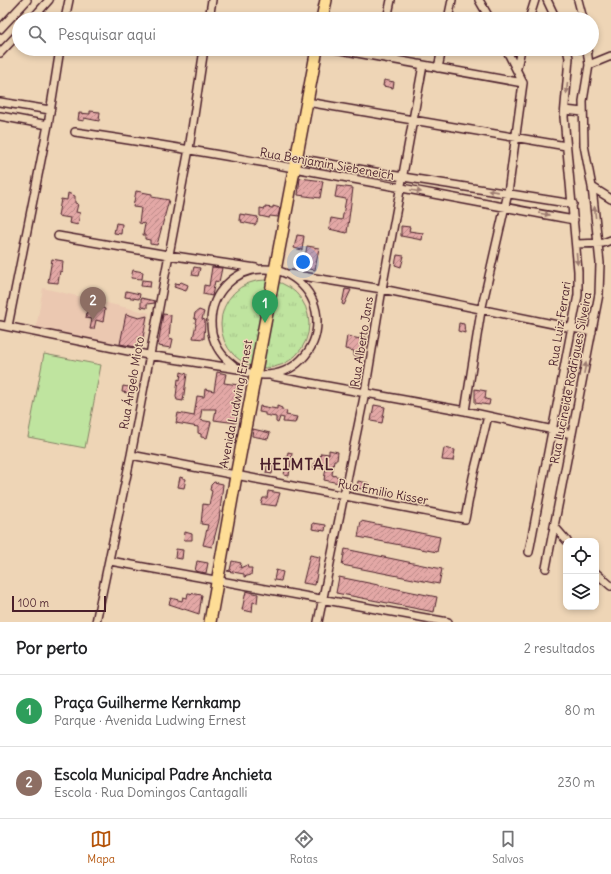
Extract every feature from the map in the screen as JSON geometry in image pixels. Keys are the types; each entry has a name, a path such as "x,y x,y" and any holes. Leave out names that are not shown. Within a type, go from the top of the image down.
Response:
{"highway":[{"path":"323,12 326,0"},
{"name":"Avenida Ludwing Ernest","path":"210,622 236,476 260,374 269,269 297,158 316,56"}],"street":[{"path":"16,12 27,0"},
{"path":"38,12 49,0"},
{"path":"66,12 69,0"},
{"path":"210,12 212,0"},
{"path":"388,12 391,0"},
{"path":"449,12 452,0"},
{"path":"479,0 486,12"},
{"path":"531,12 534,0"},
{"path":"547,0 553,12"},
{"path":"578,0 582,12"},
{"path":"0,29 12,16"},
{"path":"0,53 12,40"},
{"path":"8,326 48,125 59,56"},
{"name":"Rua Ángelo Mioto","path":"96,622 110,561 148,355 189,149 203,56"},
{"path":"374,56 523,83"},
{"path":"438,68 441,56"},
{"path":"465,411 481,311 508,194 523,83 510,56"},
{"path":"517,68 520,56"},
{"name":"Rua Luiz Ferrari","path":"529,552 578,295 573,204 566,146 565,110 569,56"},
{"name":"Rua Lucineide Rodrigues Silveira","path":"546,568 599,294 598,243 592,187 584,145 583,112 589,65 588,56"},
{"path":"589,65 611,56"},
{"name":"Rua Alberto Jans","path":"318,622 365,392 382,289 423,65"},
{"path":"0,102 50,110"},
{"path":"307,102 566,146"},
{"path":"565,110 583,112"},
{"path":"0,116 48,125"},
{"name":"Rua Benjamin Siebeneich","path":"75,132 189,149 294,170 574,220"},
{"name":"Rua Benjamin Siebeneich","path":"297,158 403,177 573,204"},
{"path":"592,187 611,199"},
{"path":"58,236 168,255 269,269 286,274 382,289 481,311 592,332"},
{"path":"576,244 603,243 611,240"},
{"path":"240,370 227,360 216,344 211,326 213,309 219,294 229,282 243,274 269,269"},
{"path":"260,374 279,373 295,366 304,358 316,338 318,315 315,304 303,285 286,274"},
{"path":"0,325 148,355 365,392 465,411 572,434"},
{"name":"Rua Emilio Kisser","path":"130,455 343,495 465,520 473,477 488,416"},
{"path":"554,526 565,538"},
{"path":"110,561 426,620 448,622"},
{"path":"597,574 611,586"}],"shaded area":[{"path":"43,288 149,313 146,339 141,350 36,328"}],"green space":[{"path":"265,280 282,283 290,287 302,299 306,307 309,324 306,341 302,349 290,361 282,365 265,368 248,365 240,361 228,349 224,341 221,324 224,307 228,299 240,287 248,283"},
{"path":"44,354 101,365 85,448 28,437"}],"building":[{"path":"384,80 394,82 393,88 383,86"},
{"path":"90,111 100,112 99,121 84,118 84,121 78,120 79,113 90,114"},
{"path":"300,178 323,181 320,198 298,195"},
{"path":"337,186 353,188 347,233 329,229 331,218 342,220 346,199 335,197"},
{"path":"136,191 152,194 152,197 169,200 157,245 150,244 150,240 145,239 145,235 143,235 145,224 139,223 141,208 133,207"},
{"path":"68,193 75,196 75,203 78,204 76,212 80,213 78,225 69,223 70,218 58,216 61,199 67,200"},
{"path":"273,206 280,208 278,217 270,216 269,218 260,216 260,208 273,208"},
{"path":"240,214 258,217 257,222 255,225 241,222 242,220 239,220"},
{"path":"116,223 122,224 121,234 114,233"},
{"path":"401,226 410,227 409,231 423,233 422,240 401,236"},
{"path":"297,235 304,236 302,250 294,248"},
{"path":"307,246 319,248 315,270 303,268"},
{"path":"397,255 404,256 401,267 395,265"},
{"path":"52,259 63,261 62,272 60,271 58,283 48,282"},
{"path":"194,267 200,268 198,276 192,275"},
{"path":"212,267 222,268 219,282 215,281 212,296 203,294 204,285 209,286"},
{"path":"133,270 143,272 142,279 131,278"},
{"path":"142,280 151,281 150,287 141,286"},
{"path":"181,282 188,285 186,291 174,287 176,283 179,284"},
{"path":"345,289 351,290 344,305 342,304"},
{"path":"126,291 140,294 139,299 125,297"},
{"path":"141,298 155,301 155,303 147,304 147,308 141,307"},
{"path":"88,305 100,310 101,307 105,309 103,322 96,320 94,329 90,329 92,319 86,318"},
{"path":"199,310 204,312 202,319 205,320 204,339 193,338 196,324 196,319 194,318 195,313"},
{"path":"126,314 139,318 147,316 141,348 120,344"},
{"path":"163,314 171,315 169,338 173,339 171,348 158,346"},
{"path":"459,323 464,324 465,333 458,331"},
{"path":"347,336 360,339 360,337 366,337 362,358 354,356 354,351 345,349"},
{"path":"181,372 187,374 183,401 177,400 176,397 178,379 180,380"},
{"path":"217,372 226,374 224,383 239,385 236,423 214,420 216,409 202,409 200,420 211,422 207,438 201,437 201,434 198,433 198,427 176,423 178,413 194,416 197,396 204,397 205,389 214,391"},
{"path":"123,386 134,388 133,394 122,392"},
{"path":"475,389 486,391 485,399 490,400 489,405 475,403"},
{"path":"374,405 385,407 382,423 371,421"},
{"path":"260,406 277,409 277,406 282,408 282,410 287,411 286,415 297,417 295,423 283,422 284,418 280,417 278,423 276,422 276,417 259,412"},
{"path":"253,429 270,433 268,439 252,436"},
{"path":"444,448 455,450 453,461 442,460"},
{"path":"329,450 338,452 337,460 334,460 332,475 340,477 339,483 324,480 326,467 313,468 315,461 319,462 321,453 329,454"},
{"path":"288,452 292,453 289,476 284,475"},
{"path":"268,462 274,463 272,474 266,473"},
{"path":"180,477 186,479 184,488 178,487"},
{"path":"358,481 368,483 367,490 357,488"},
{"path":"214,482 223,484 219,520 212,547 203,545 208,525 201,524 203,504 209,505 212,491 210,490 211,485"},
{"path":"268,491 280,493 276,506 261,504 263,498 267,498"},
{"path":"361,521 440,537 437,552 358,537"},
{"path":"313,523 326,525 325,531 312,529"},
{"path":"185,532 192,534 192,540 184,540"},
{"path":"176,549 183,550 182,559 175,558"},
{"path":"345,549 442,569 439,584 342,565"},
{"path":"310,555 320,557 315,585 303,583"},
{"path":"197,561 208,563 206,573 195,571"},
{"path":"232,561 241,563 240,568 247,565 248,568 252,568 251,575 244,577 244,574 227,571 230,570"},
{"path":"276,570 283,572 281,581 274,580"},
{"path":"339,577 437,597 434,612 336,593"},
{"path":"246,591 258,594 257,603 253,602 252,612 242,610"},
{"path":"188,593 202,595 199,614 169,604 171,598 182,601 183,597 187,598"}],"place":[{"name":"Escola Municipal Padre Anchieta","path":"93,320"},
{"name":"Praça Guilherme Kernkamp","path":"265,323"}],"district":[{"name":"HEIMTAL","path":"297,464"}]}
